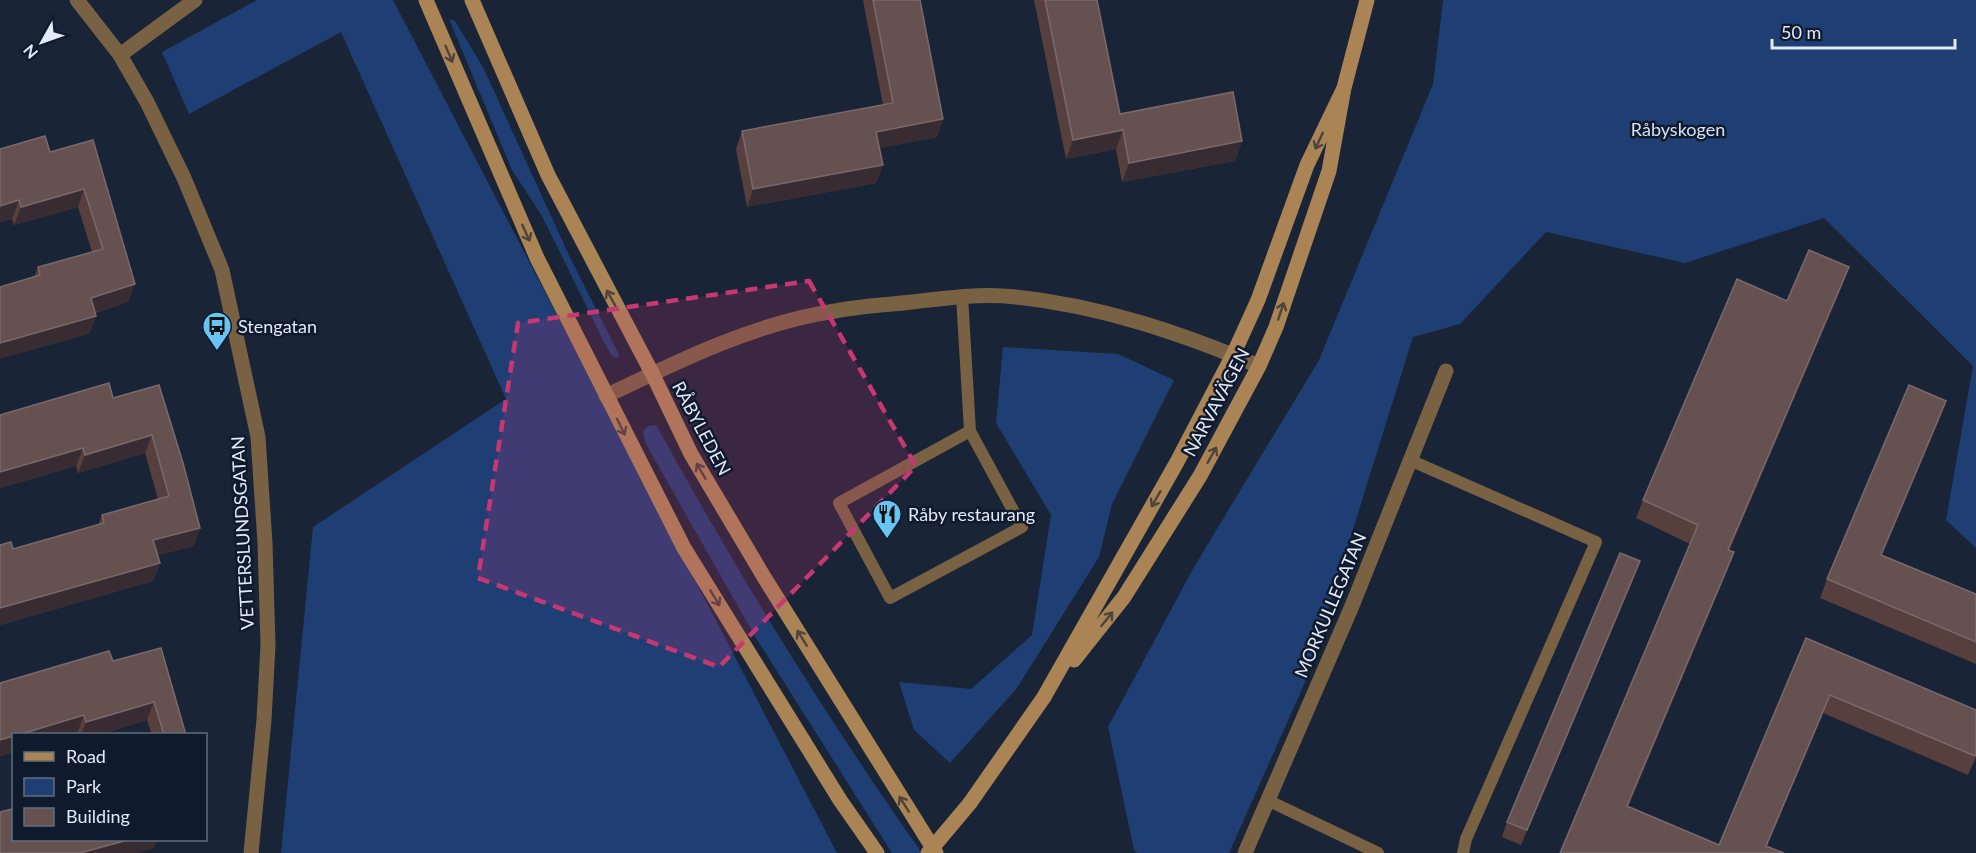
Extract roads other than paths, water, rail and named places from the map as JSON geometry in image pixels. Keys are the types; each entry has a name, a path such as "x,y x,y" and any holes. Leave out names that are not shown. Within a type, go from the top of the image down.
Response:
{"main road":[{"path":"426,0 500,176 606,396 684,548 773,693 877,853"},
{"name":"RÅBYLEDEN","path":"472,0 548,175 692,454 764,577 936,853"},
{"name":"NARVAVÄGEN","path":"928,853 970,803 1044,697 1124,597 1200,476 1259,366 1276,327 1329,171 1344,88 1367,0"},
{"name":"NARVAVÄGEN","path":"1044,697 1177,462 1233,355 1265,283 1307,165 1344,88"}],"street":[{"name":"VETTERSLUNDSGATAN","path":"77,0 120,55 183,178 222,270 258,437 266,543 268,645 264,720 251,853"},
{"path":"120,55 195,0"},
{"path":"606,396 749,333 833,311 963,296 1015,297 1100,312 1174,332 1259,366"},
{"name":"MORKULLEGATAN","path":"1245,853 1352,606 1412,461 1446,371"}],"lane":[{"path":"963,296 970,431 1022,527 890,598 839,503 970,431"},
{"path":"1412,461 1596,542 1466,839 1463,853"},
{"path":"1267,800 1378,853"}],"place":[{"name":"Stengatan","path":"217,352"},
{"name":"Råby restaurang","path":"887,540"}],"park label":[{"name":"Råbyskogen","path":"1678,129"}]}
